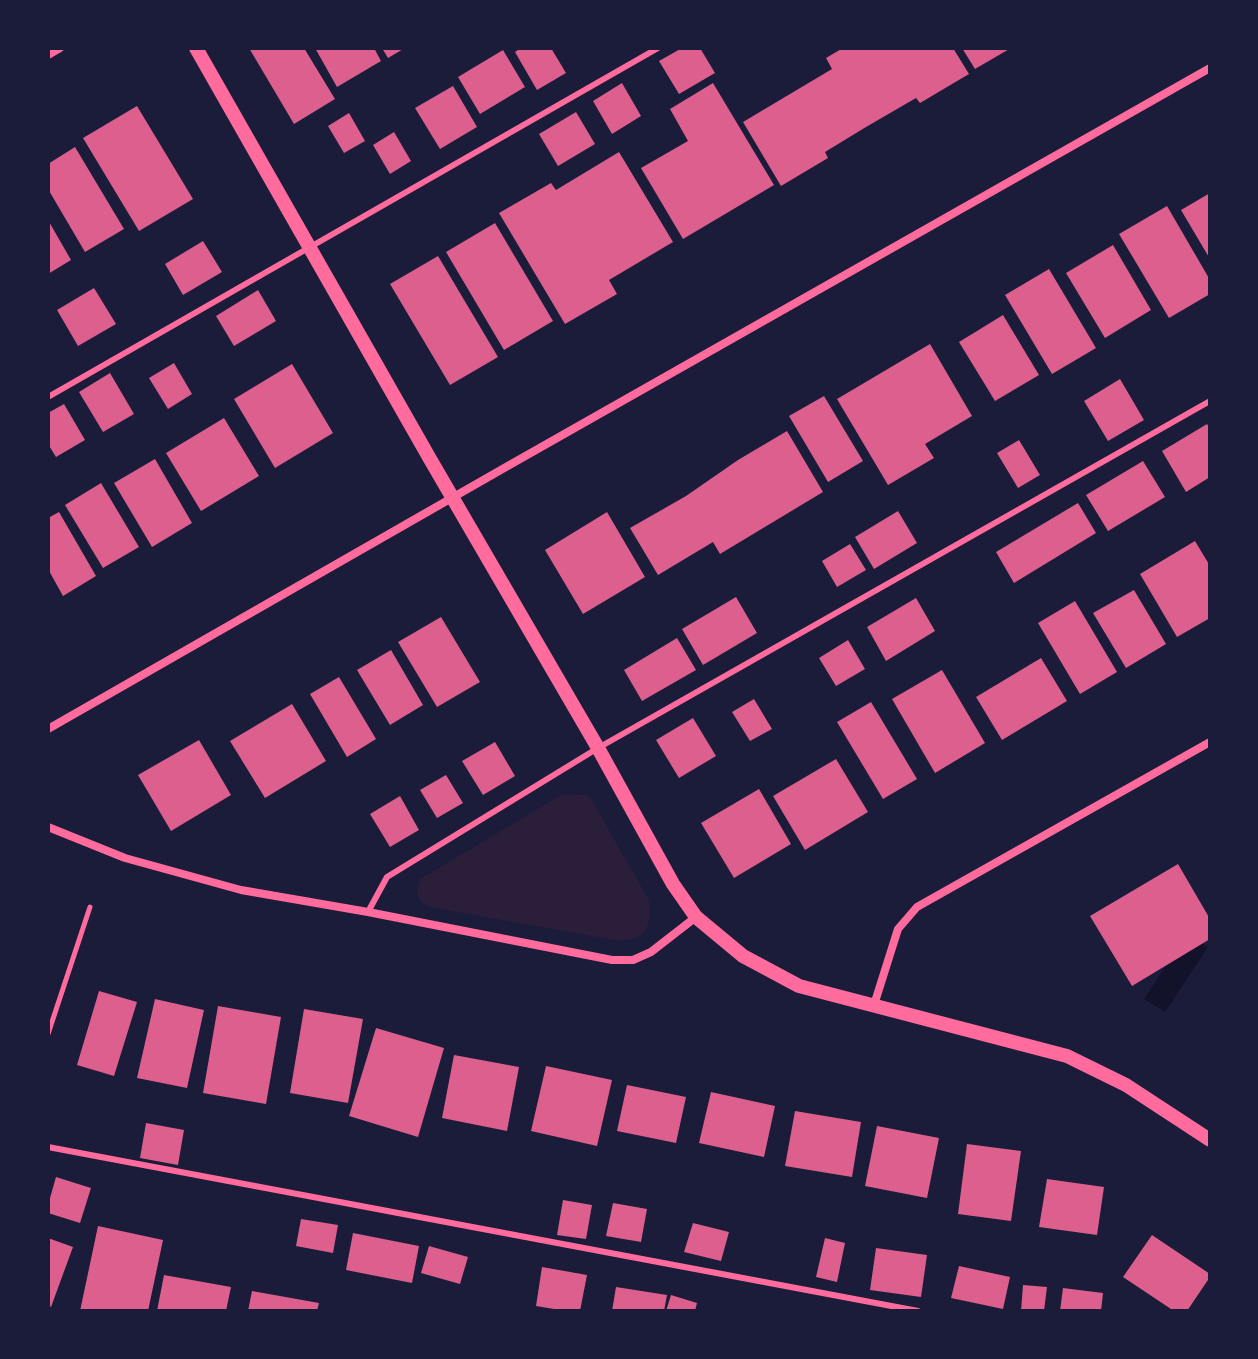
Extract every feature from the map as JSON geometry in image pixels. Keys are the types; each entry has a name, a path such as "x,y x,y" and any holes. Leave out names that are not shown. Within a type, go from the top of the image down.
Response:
{"street":[{"path":"48,55 60,48"},
{"path":"196,48 673,884 696,917 743,956 799,986 1067,1056 1126,1085 1210,1140"},
{"path":"48,729 1210,68"},
{"path":"874,1005 898,929 917,907 1210,742"},
{"path":"48,827 125,858 241,890 612,960 633,960 651,952 696,917"}],"lane":[{"path":"48,397 658,48"},
{"path":"368,912 387,877 598,748 1210,401"},
{"path":"48,1147 918,1311"}],"path":[{"path":"48,1034 90,907"}],"shaded area":[{"path":"563,794 585,795 591,799 649,900 650,918 643,933 636,938 620,941 429,907 422,902 418,896 420,879"},
{"path":"1187,934 1208,947 1165,1012 1144,999"}],"building":[{"path":"249,48 304,48 335,99 294,124"},
{"path":"315,48 374,48 381,61 337,87"},
{"path":"382,48 405,48 388,58"},
{"path":"521,48 551,48 566,73 537,90 515,52"},
{"path":"682,48 700,48 715,73 679,94 659,61"},
{"path":"843,48 953,48 969,74 920,103 916,98 866,127 825,152 828,158 781,186 743,122 832,69 826,58"},
{"path":"962,48 1011,48 975,69"},
{"path":"503,50 525,87 480,114 458,77"},
{"path":"622,83 641,116 612,134 593,101"},
{"path":"713,83 774,185 683,239 641,168 688,141 670,109"},
{"path":"453,86 477,127 440,149 415,108"},
{"path":"137,106 193,199 139,231 83,138"},
{"path":"576,112 595,144 558,166 539,134"},
{"path":"349,113 365,141 344,153 328,126"},
{"path":"394,132 411,161 390,174 373,145"},
{"path":"75,147 124,229 85,252 48,189 48,164"},
{"path":"619,152 673,242 609,280 617,294 565,324 499,213 551,183 556,190"},
{"path":"1210,193 1210,259 1181,210"},
{"path":"1167,206 1210,280 1210,294 1169,318 1119,234"},
{"path":"48,220 71,260 48,274"},
{"path":"495,223 553,321 504,350 446,252"},
{"path":"203,241 222,272 183,295 165,264"},
{"path":"1113,245 1151,310 1105,338 1066,273"},
{"path":"438,256 498,357 450,385 390,284"},
{"path":"1049,269 1096,348 1052,374 1005,295"},
{"path":"94,288 116,324 78,346 57,310"},
{"path":"258,290 276,321 234,346 216,316"},
{"path":"1003,315 1039,375 995,401 959,342"},
{"path":"930,344 972,416 925,444 934,458 888,485 837,399"},
{"path":"174,363 192,394 168,409 149,378"},
{"path":"292,364 333,433 275,468 234,399"},
{"path":"110,373 134,414 103,432 79,392"},
{"path":"1120,379 1144,420 1108,441 1084,401"},
{"path":"824,396 863,461 828,482 789,416"},
{"path":"64,404 85,440 56,457 48,444 48,413"},
{"path":"224,418 259,476 201,511 166,453"},
{"path":"1207,424 1210,429 1210,477 1186,492 1162,451"},
{"path":"787,431 823,492 720,554 713,542 658,575 630,528"},
{"path":"1019,440 1040,475 1018,488 997,453"},
{"path":"155,459 192,523 152,547 114,483"},
{"path":"1143,461 1165,497 1108,531 1086,495"},
{"path":"101,483 139,547 103,568 65,505"},
{"path":"1078,503 1096,533 1014,583 996,552"},
{"path":"898,511 917,543 874,569 855,537"},
{"path":"59,512 96,576 63,596 48,569 48,518"},
{"path":"607,512 645,577 583,614 545,550"},
{"path":"1195,541 1210,566 1210,618 1177,637 1140,574"},
{"path":"850,544 866,570 837,587 822,561"},
{"path":"1134,590 1166,644 1126,668 1093,613"},
{"path":"736,597 757,633 703,665 682,629"},
{"path":"916,598 935,631 886,661 867,627"},
{"path":"1075,601 1117,672 1080,694 1038,623"},
{"path":"441,617 480,682 437,707 398,642"},
{"path":"677,638 696,670 642,701 624,670"},
{"path":"848,640 865,669 836,686 819,658"},
{"path":"391,650 423,705 390,725 357,670"},
{"path":"1041,658 1067,701 1002,740 976,697"},
{"path":"942,670 985,743 935,773 892,699"},
{"path":"339,677 376,739 347,757 310,694"},
{"path":"754,699 772,729 750,741 732,712"},
{"path":"871,702 917,779 883,799 837,722"},
{"path":"292,704 326,761 265,798 230,741"},
{"path":"693,718 716,756 679,778 656,740"},
{"path":"199,740 231,795 171,831 138,775"},
{"path":"495,742 515,776 483,795 462,761"},
{"path":"836,759 868,812 805,850 773,796"},
{"path":"446,775 463,803 437,818 420,790"},
{"path":"759,789 791,844 734,878 701,823"},
{"path":"400,796 419,830 390,847 370,814"},
{"path":"1178,864 1210,919 1210,939 1132,986 1090,916"},
{"path":"99,991 137,1002 114,1076 77,1065"},
{"path":"155,999 204,1010 187,1088 137,1078"},
{"path":"218,1006 281,1017 266,1104 203,1093"},
{"path":"304,1009 363,1019 348,1103 290,1093"},
{"path":"376,1028 444,1048 418,1137 349,1116"},
{"path":"454,1055 519,1067 507,1131 442,1118"},
{"path":"546,1066 612,1080 597,1146 531,1131"},
{"path":"627,1085 686,1097 676,1143 617,1131"},
{"path":"711,1092 775,1106 764,1157 699,1143"},
{"path":"795,1111 861,1122 852,1177 785,1166"},
{"path":"146,1123 184,1130 178,1165 140,1158"},
{"path":"877,1126 939,1138 927,1198 865,1186"},
{"path":"967,1144 1021,1151 1011,1221 958,1214"},
{"path":"56,1177 91,1188 80,1223 48,1213"},
{"path":"1047,1179 1104,1187 1097,1235 1039,1227"},
{"path":"563,1200 592,1205 586,1239 557,1235"},
{"path":"613,1203 647,1209 641,1242 606,1236"},
{"path":"301,1219 338,1225 333,1253 296,1246"},
{"path":"693,1223 729,1232 721,1261 684,1252"},
{"path":"98,1226 163,1240 148,1311 80,1311"},
{"path":"353,1233 419,1246 412,1283 346,1270"},
{"path":"1152,1235 1210,1274 1187,1311 1174,1311 1123,1277"},
{"path":"48,1238 73,1247 51,1307 48,1305"},
{"path":"825,1238 845,1243 837,1282 816,1277"},
{"path":"429,1246 468,1257 460,1284 421,1273"},
{"path":"876,1248 927,1255 921,1297 870,1290"},
{"path":"959,1266 1010,1277 1003,1309 951,1298"},
{"path":"542,1267 587,1275 580,1311 536,1306"},
{"path":"164,1275 231,1287 226,1311 157,1311"},
{"path":"1023,1285 1047,1287 1044,1311 1021,1311"},
{"path":"616,1287 667,1295 664,1311 612,1311"},
{"path":"1063,1288 1103,1293 1101,1311 1060,1311"},
{"path":"252,1291 319,1303 317,1311 248,1311"},
{"path":"671,1295 697,1303 695,1311 666,1311"}]}
